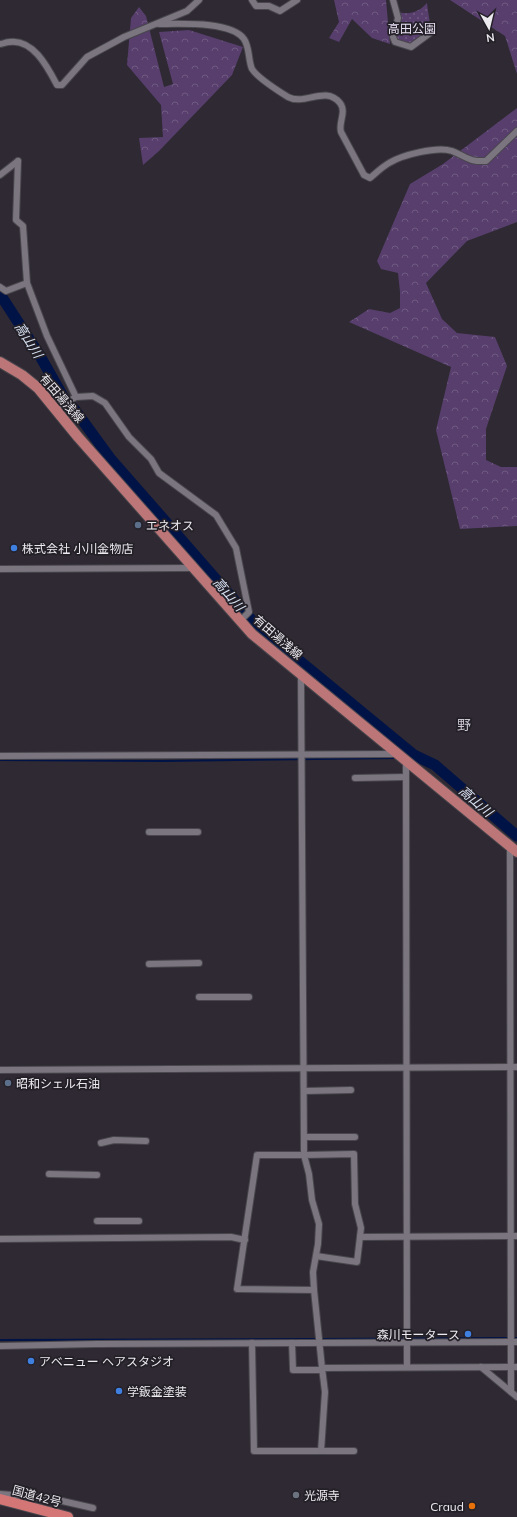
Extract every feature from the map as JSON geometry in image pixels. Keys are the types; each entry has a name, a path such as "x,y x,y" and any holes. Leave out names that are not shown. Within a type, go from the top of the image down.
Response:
{"highway":[{"name":"国道42号","path":"0,1499 68,1517"}],"main road":[{"name":"有田湯浅線","path":"0,362 33,384 258,640 514,849"}],"street":[{"path":"0,44 10,42 26,44 40,56 57,85 62,85 87,57 124,37 159,24 187,11 199,0"},
{"path":"252,0 256,6 269,6 280,12 297,0"},
{"path":"393,0 398,18 393,37 395,42 411,47 420,42 430,33"},
{"path":"159,24 212,25 238,34 244,39 247,45 253,70 288,97 296,100 326,95 332,97 342,106 343,114 339,126 341,132 364,175 370,178 389,163 409,155 434,151 450,151 474,162 486,161 517,130"},
{"path":"0,175 18,161 16,220 23,226 27,283 73,399"},
{"path":"0,287 6,291 27,283"},
{"path":"55,409 73,399 94,396 105,403 129,437 151,458 159,473 216,515 234,544 238,554 249,612 240,621"},
{"path":"0,569 194,568"},
{"path":"301,674 304,1154 309,1174 313,1206 319,1224 313,1272 324,1392 320,1451"},
{"path":"0,756 398,754"},
{"path":"406,761 408,1237 406,1368"},
{"path":"356,778 406,777"},
{"path":"149,832 198,832"},
{"path":"511,1392 514,1366 514,1067 510,968 510,916 514,849"},
{"path":"510,916 517,916"},
{"path":"149,964 199,964"},
{"path":"510,968 517,967"},
{"path":"199,997 249,997"},
{"path":"0,1070 514,1067"},
{"path":"304,1091 351,1090"},
{"path":"304,1137 355,1137"},
{"path":"101,1143 114,1140 146,1141"},
{"path":"314,1290 237,1289 257,1155 354,1154 355,1204 361,1228 357,1262 316,1256"},
{"path":"49,1174 97,1175"},
{"path":"97,1221 139,1221"},
{"path":"360,1237 514,1236"},
{"path":"0,1239 231,1237 244,1240"},
{"path":"0,1346 514,1342"},
{"path":"292,1343 293,1370 514,1366"},
{"path":"252,1344 254,1451 354,1451"},
{"path":"481,1367 517,1396"},
{"path":"0,1494 49,1498 94,1508"}],"green space":[{"path":"334,0 386,0 390,44 372,38 352,19 339,42 329,38 339,22"},
{"path":"450,0 517,0 517,74 505,36"},
{"name":"高田公園","path":"427,3 430,27 425,34 414,45 396,42 397,12 414,12 421,9"},
{"path":"139,7 146,16 164,87 173,84 159,32 189,30 243,47 232,75 159,151 143,165 139,138 163,137 161,105 127,65 131,18"},
{"path":"517,108 517,222 467,241 426,283 442,319 457,333 495,337 507,366 486,429 486,460 501,467 517,467 517,526 460,529 436,430 451,367 349,322 369,309 390,313 400,308 398,273 381,269 377,261 410,184 443,164"}],"waterway":[{"name":"高山川","path":"0,294 40,356 65,400 75,410 110,458 256,625 414,755 435,765 517,836"},
{"name":"高山川","path":"409,756 414,755"},
{"path":"0,760 162,761 395,758"},
{"path":"321,1339 517,1338"},
{"path":"0,1340 317,1339"}],"place":[{"name":"エネオス","path":"138,525"},
{"name":"株式会社 小川金物店","path":"14,548"},
{"name":"昭和シェル石油","path":"8,1083"},
{"name":"森川モータース","path":"468,1334"},
{"name":"アベニュー ヘアスタジオ","path":"31,1361"},
{"name":"学鈑金塗装","path":"119,1391"},
{"name":"光源寺","path":"296,1495"},
{"name":"Craud","path":"472,1506"}],"district":[{"name":"野","path":"464,725"}]}
